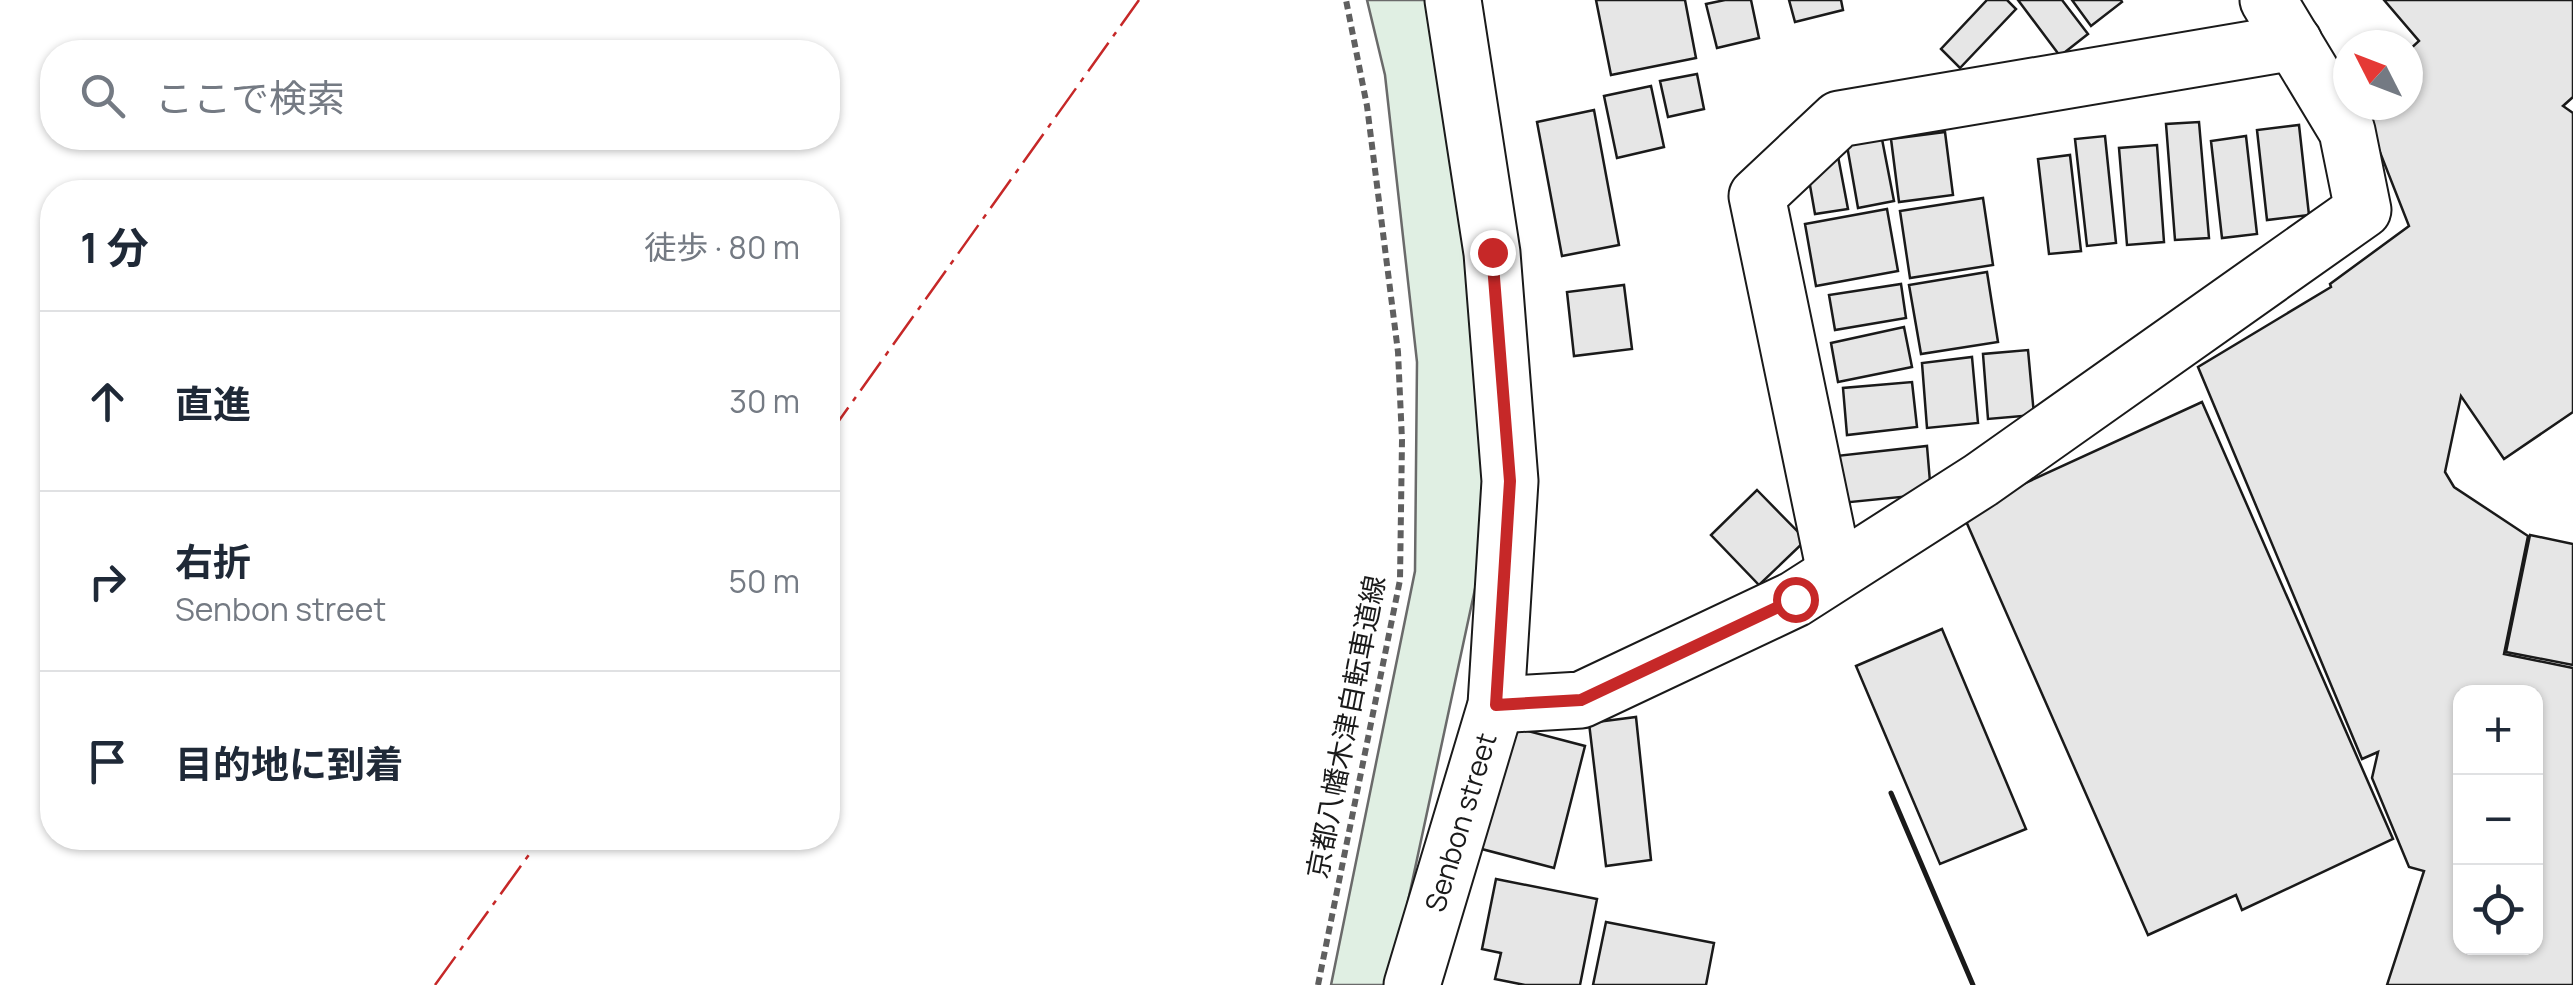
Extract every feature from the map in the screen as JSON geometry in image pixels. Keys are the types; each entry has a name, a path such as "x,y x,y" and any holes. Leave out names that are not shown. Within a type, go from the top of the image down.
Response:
{"street":[{"name":"Senbon street","path":"1412,985 1496,705 1510,481 1492,252 1453,0"},
{"path":"1496,705 1581,700 1795,599 1982,480 2363,210 2348,131 2281,21 1839,119 1757,196 1836,572"}],"path":[{"name":"京都八幡木津自転車道線","path":"1318,985 1400,580 1402,440 1398,352 1367,106 1346,0"}],"green space":[{"path":"1367,0 1428,0 1445,61 1493,505 1390,985 1331,985 1415,571 1417,362 1385,75"}],"building":[{"path":"1596,0 1685,0 1696,58 1611,75"},
{"path":"1751,0 1759,38 1717,48 1706,4"},
{"path":"1789,0 1841,0 1843,10 1795,22"},
{"path":"1987,0 2007,0 2016,9 1960,68 1941,49"},
{"path":"2018,0 2062,0 2088,34 2060,56"},
{"path":"2072,0 2121,0 2122,2 2091,26"},
{"path":"2384,0 2573,0 2573,97 2563,106 2573,113 2573,412 2504,459 2461,396 2445,472 2454,487 2528,536 2504,654 2573,668 2573,985 2387,985 2424,871 2409,867 2372,778 2378,752 2362,759 2198,367 2331,287 2409,226 2374,137 2371,120 2423,120 2423,30 2410,30"},
{"path":"1697,74 1704,109 1668,117 1660,81"},
{"path":"1651,86 1664,147 1617,158 1604,96"},
{"path":"1594,110 1619,245 1562,256 1537,122"},
{"path":"2199,122 2209,238 2175,240 2166,124"},
{"path":"2299,125 2309,215 2267,220 2257,130"},
{"path":"1945,132 1953,195 1899,202 1891,139"},
{"path":"1881,134 1894,201 1858,208 1846,140"},
{"path":"2105,136 2116,243 2087,246 2075,139"},
{"path":"2246,136 2257,234 2222,238 2211,141"},
{"path":"2157,145 2164,242 2127,245 2119,148"},
{"path":"1837,151 1848,209 1815,214 1805,157"},
{"path":"2070,155 2081,251 2049,254 2038,159"},
{"path":"1983,198 1993,265 1910,278 1900,211"},
{"path":"1887,209 1898,271 1816,286 1805,224"},
{"path":"1987,272 1998,342 1921,354 1909,285"},
{"path":"1901,284 1906,318 1835,330 1829,295"},
{"path":"1624,285 1632,349 1574,356 1567,292"},
{"path":"1904,327 1912,367 1838,382 1831,343"},
{"path":"2028,350 2034,415 1988,419 1983,354"},
{"path":"1972,357 1978,423 1927,428 1922,363"},
{"path":"1912,382 1917,427 1847,435 1843,388"},
{"path":"2202,402 2393,839 2242,910 2236,895 2148,935 1962,512"},
{"path":"1927,446 1931,494 1841,503 1836,456"},
{"path":"1757,490 1806,540 1759,585 1711,535"},
{"path":"2530,535 2573,544 2573,665 2506,652"},
{"path":"1942,629 2026,829 1940,864 1856,666"},
{"path":"1636,717 1651,860 1606,866 1589,723"},
{"path":"1509,726 1585,746 1554,868 1478,848"},
{"path":"1496,879 1597,899 1580,985 1525,985 1495,979 1501,953 1482,949"},
{"path":"1606,922 1714,943 1706,985 1593,985"}],"wall":[{"path":"1891,793 1973,985"}],"power":[{"path":"840,419 1139,0"},
{"path":"435,985 532,850"}],"route":[{"path":"1492,252 1510,481 1496,705 1581,700 1795,599"}]}
